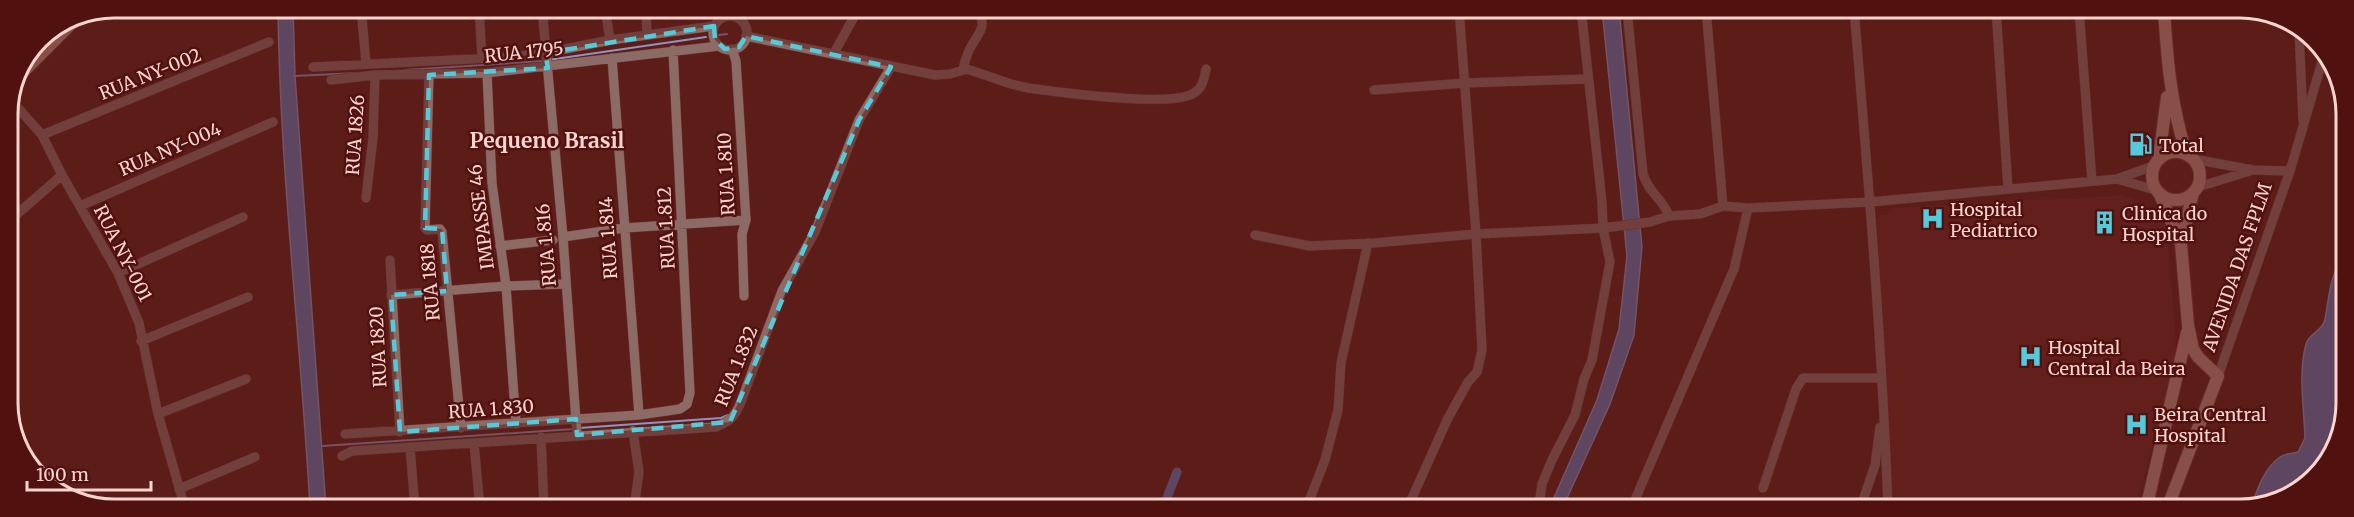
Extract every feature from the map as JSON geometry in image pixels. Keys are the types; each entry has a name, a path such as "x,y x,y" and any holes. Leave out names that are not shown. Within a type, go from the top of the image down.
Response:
{"street":[{"path":"362,18 366,63"},
{"path":"480,18 482,58"},
{"name":"RUA 1.816","path":"543,18 548,68 558,238 566,284 577,435"},
{"path":"607,18 610,40"},
{"path":"646,18 647,35"},
{"path":"313,67 545,53 610,40 714,26 723,18"},
{"path":"714,26 715,40 719,46 732,50 744,42 746,36 745,25 739,18"},
{"path":"834,53 853,18"},
{"path":"963,69 972,44 981,32 982,18"},
{"path":"1412,499 1448,418 1480,364 1482,350 1460,18"},
{"path":"1539,499 1542,484 1552,460 1575,414 1584,379 1592,360 1610,262 1603,228 1582,18"},
{"path":"1628,18 1643,174 1650,191 1666,206 1670,216"},
{"path":"1707,18 1723,206"},
{"path":"1855,18 1884,400 1888,499"},
{"path":"1997,18 2008,189"},
{"path":"2080,18 2092,181"},
{"path":"2165,18 2168,71 2175,114 2190,157 2200,172 2181,244"},
{"path":"36,59 58,36"},
{"path":"746,36 934,75 950,74 963,69 1028,88 1167,100 1194,94 1202,85 1206,69"},
{"path":"2299,39 2303,129"},
{"name":"RUA NY-002","path":"42,135 269,42"},
{"name":"RUA 1795","path":"331,80 375,75 488,73 548,68 673,50 719,46"},
{"name":"RUA 1.812","path":"673,50 690,393 687,404"},
{"name":"RUA 1.810","path":"732,50 735,61 746,220 742,234 744,296"},
{"name":"RUA 1.814","path":"612,58 639,415"},
{"name":"AVENIDA DAS FPLM","path":"2171,499 2218,376 2290,171 2321,64"},
{"name":"RUA 1.832","path":"342,456 352,451 716,426 730,422 736,414 782,291 815,232 859,120 891,67"},
{"path":"2168,71 2166,114 2156,162 2151,174 2181,244 2188,325 2193,349 2218,376"},
{"name":"IMPASSE 46","path":"488,73 492,183 506,286 516,424"},
{"name":"RUA 1826","path":"366,198 373,138 375,75"},
{"name":"RUA 1818","path":"429,75 425,228 427,230 440,229 442,232 461,428"},
{"path":"1374,90 1465,83 1587,79"},
{"name":"RUA NY-001","path":"18,108 42,135 118,273 139,323 158,414 182,499"},
{"name":"RUA NY-004","path":"80,206 273,122"},
{"path":"1255,235 1310,246 1603,228 1650,222 1670,216 1700,214 1723,206 1748,208 1870,202 2117,179 2173,152 2253,170 2290,171"},
{"path":"2117,179 2158,193 2173,201 2181,200 2196,190 2253,170"},
{"path":"18,213 62,175"},
{"path":"1635,499 1734,269 1748,208"},
{"path":"118,273 243,217"},
{"path":"500,246 624,228 746,220"},
{"path":"1309,499 1324,460 1338,410 1341,363 1368,243"},
{"name":"RUA 1820","path":"390,260 400,432"},
{"path":"391,295 566,284"},
{"path":"141,341 248,297"},
{"path":"2148,499 2178,378 2188,325"},
{"path":"1763,488 1796,389 1803,378 1882,378"},
{"path":"158,414 246,379"},
{"path":"1863,499 1875,465 1884,400"},
{"name":"RUA 1.830","path":"345,434 639,415 680,409 687,404"},
{"path":"633,431 639,472 635,499"},
{"path":"541,437 544,499"},
{"path":"474,443 479,499"},
{"path":"410,447 414,499"},
{"path":"179,489 255,457"}],"highlighted area":[{"path":"714,26 715,40 725,49 739,47 746,36 891,67 859,120 730,422 577,435 576,419 400,432 391,295 447,291 442,229 425,228 429,75 548,68 545,53"}],"shaded area":[{"name":"Hospital Central da Beira","path":"2121,195 2137,201 2167,228 2176,345 2174,368 2138,499 1891,499 1877,219 1882,213 1890,213 1894,208"}],"water":[{"path":"278,18 293,18 295,76 325,499 309,499"},
{"path":"1603,18 1620,18 1642,247 1634,335 1610,404 1567,499 1553,499 1597,400 1619,329 1627,256"},
{"path":"2336,270 2336,403 2329,440 2316,461 2293,483 2277,492 2255,498 2262,480 2274,462 2286,454 2298,452 2305,438 2302,379 2304,355 2310,337 2325,319"}],"waterway":[{"path":"719,35 727,34"},
{"path":"548,60 706,37"},
{"path":"405,70 543,61"},
{"path":"294,76 357,73"},
{"path":"579,428 721,418 728,415"},
{"path":"322,446 574,429"},
{"path":"1166,499 1177,472"}],"place":[{"name":"Total","path":"2141,145"},
{"name":"Hospital Pediatrico","path":"1932,219"},
{"name":"Clinica do Hospital","path":"2104,223"},
{"name":"Hospital Central da Beira","path":"2030,357"},
{"name":"Beira Central Hospital","path":"2136,424"}],"district":[{"name":"Pequeno Brasil","path":"547,140"}]}
